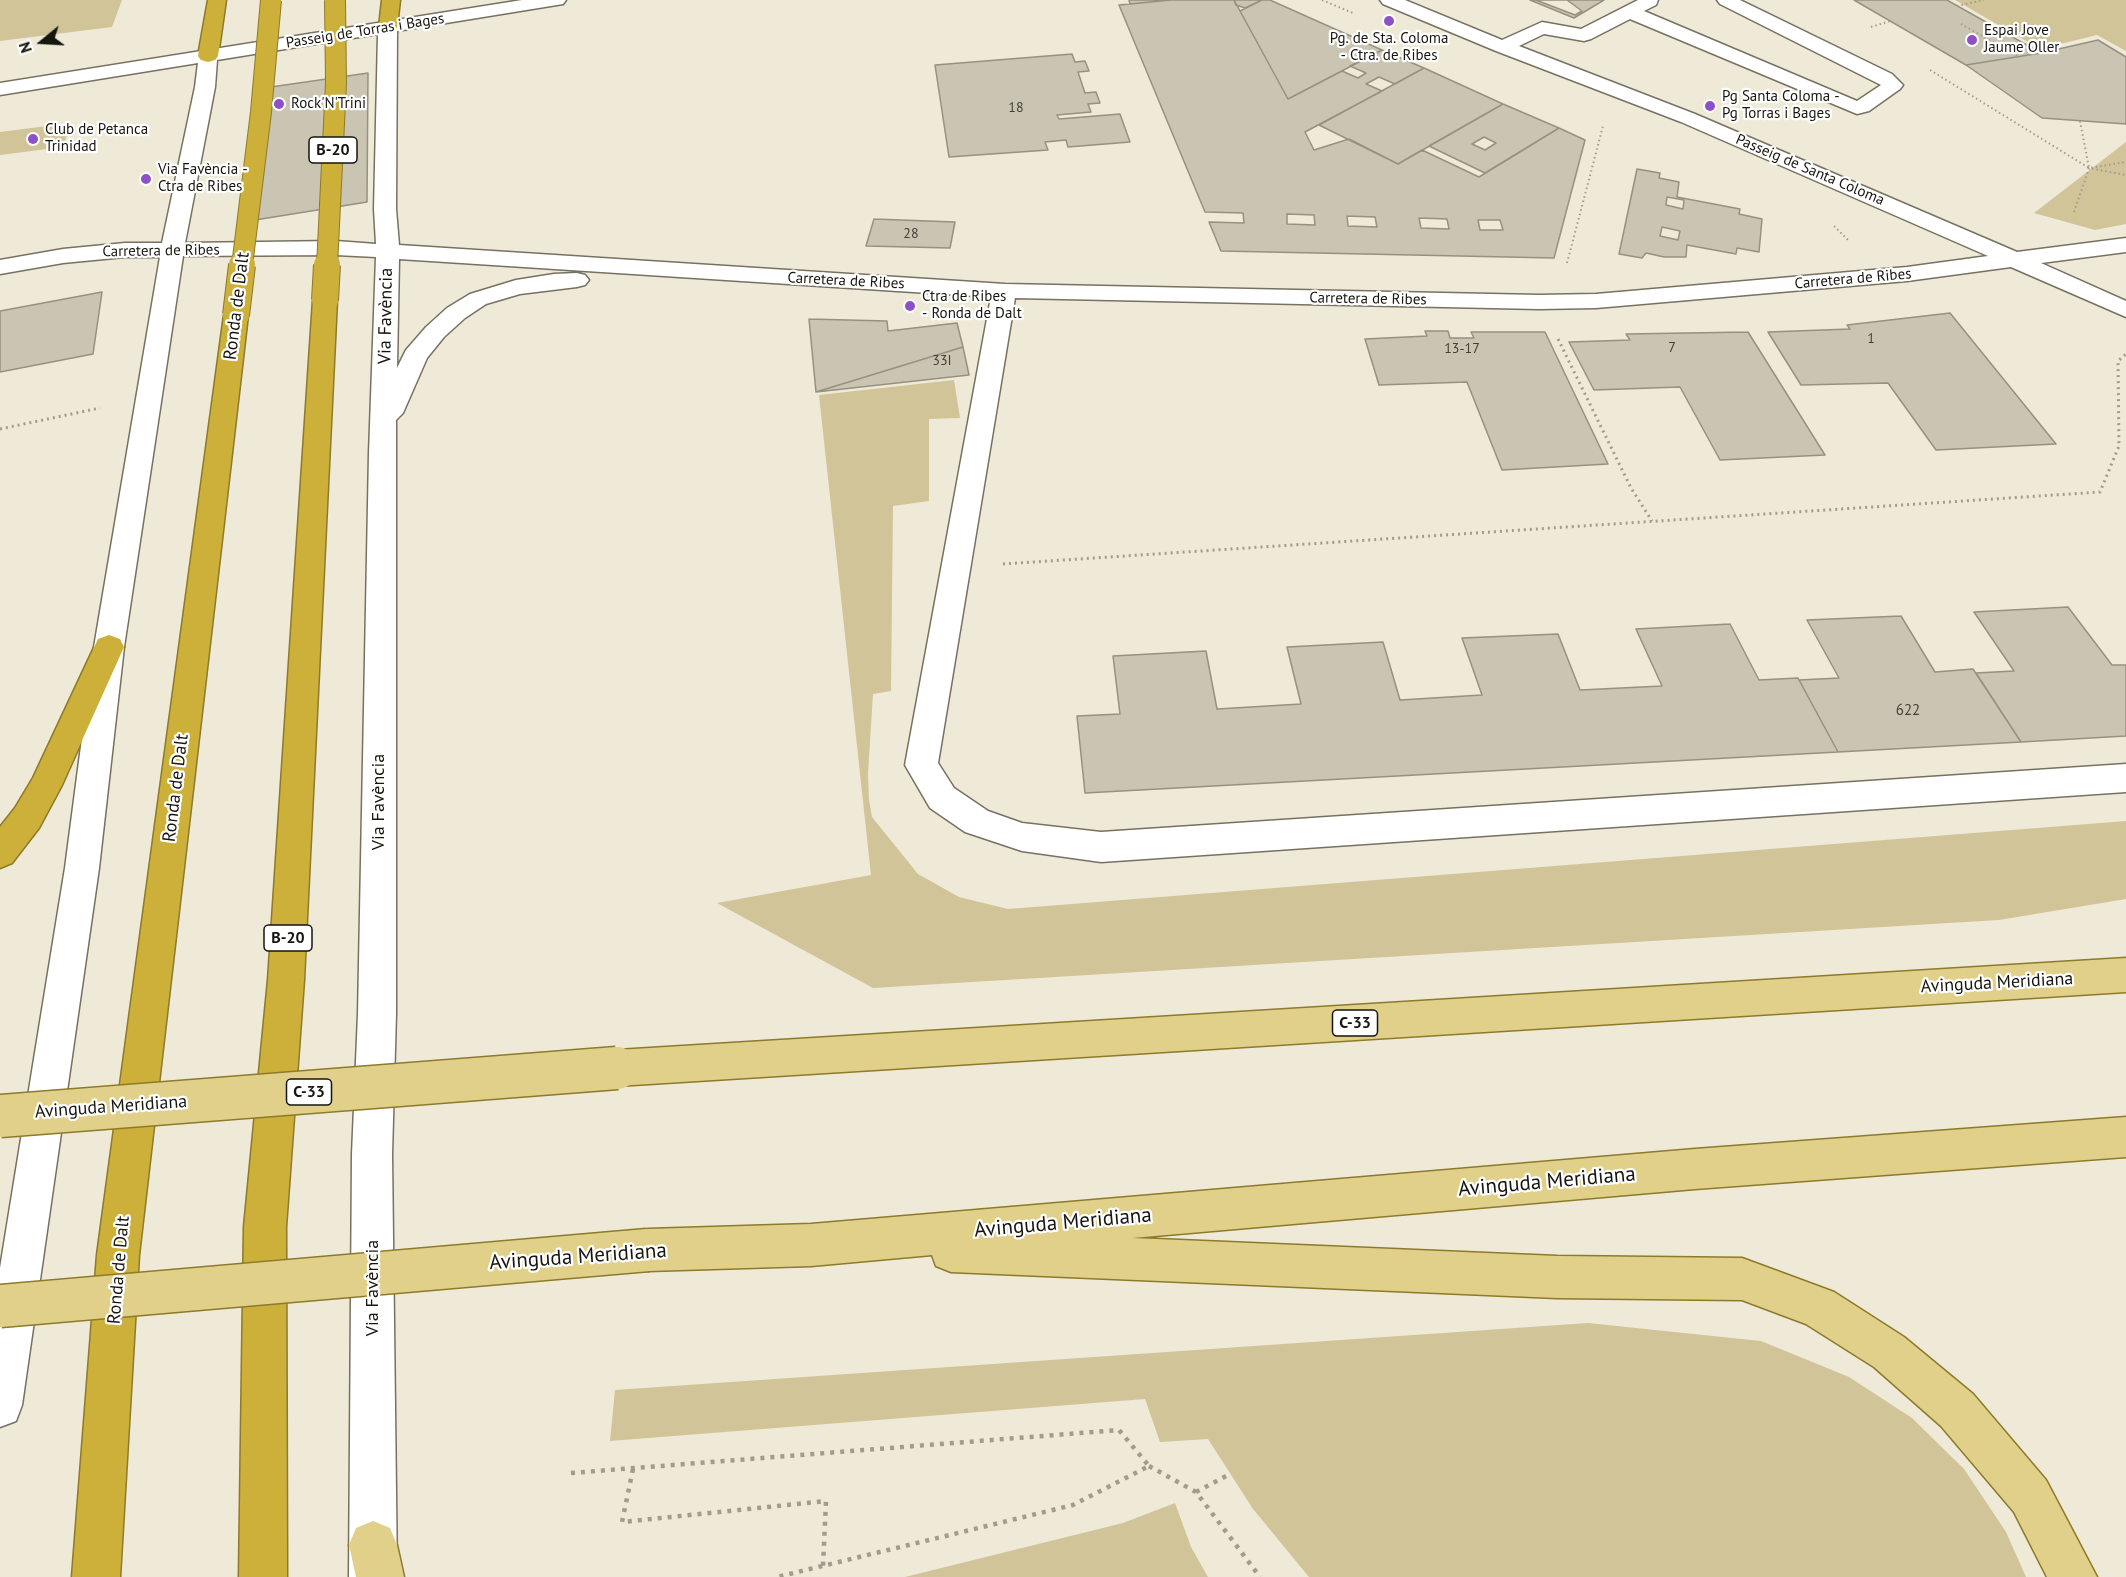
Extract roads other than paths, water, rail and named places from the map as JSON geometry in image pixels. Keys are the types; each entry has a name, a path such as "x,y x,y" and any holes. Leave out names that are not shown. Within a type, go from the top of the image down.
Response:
{"highway":[{"path":"208,56 217,0"},
{"name":"Ronda de Dalt","path":"96,1577 121,1230 261,112 271,0"},
{"name":"B-20","path":"263,1577 265,1227 286,980 325,300 336,83 335,0"},
{"path":"388,27 391,0"},
{"path":"0,853 27,818 46,785 109,647"}],"main road":[{"name":"Avinguda Meridiana","path":"0,1116 617,1068 2115,974"},
{"name":"Avinguda Meridiana","path":"0,1306 648,1250 811,1245 1695,1169 2126,1137"},
{"path":"811,1245 1557,1276 1742,1279 1819,1307 1889,1352 1957,1410 2030,1496 2073,1577"}],"street":[{"name":"Passeig de Torras i Bages","path":"0,89 388,27 507,4 557,0"},
{"name":"Passeig de Santa Coloma","path":"1389,0 1503,47 1688,118 1880,199 2126,310"},
{"path":"1503,47 1542,28 1584,35 1651,0"},
{"path":"1630,12 1857,108 1862,107 1893,85 1885,78 1726,0"},
{"name":"Via Favència","path":"376,1566 372,1154 377,1014 383,431 388,251 385,209 388,27"},
{"path":"0,1405 82,868 109,647 172,251 205,87 208,56"},
{"name":"Carretera de Ribes","path":"0,267 125,250 336,248 1005,291 1527,302 1596,301 1907,274 2126,245"},
{"name":"Carretera de Ribes","path":"383,431 415,356 435,332 456,313 478,299 516,287 554,281 719,274"},
{"path":"1005,291 999,311 921,765 942,798 977,822 1022,837 1101,847 2126,778"}],"place":[{"name":"Pg. de Sta. Coloma - Ctra. de Ribes","path":"1389,21"},
{"name":"Espai Jove Jaume Oller","path":"1972,40"},
{"name":"Rock'N'Trini","path":"279,104"},
{"name":"Pg Santa Coloma - Pg Torras i Bages","path":"1710,106"},
{"name":"Club de Petanca Trinidad","path":"33,139"},
{"name":"Via Favència - Ctra de Ribes","path":"146,179"},
{"name":"Ctra de Ribes - Ronda de Dalt","path":"910,306"}]}
